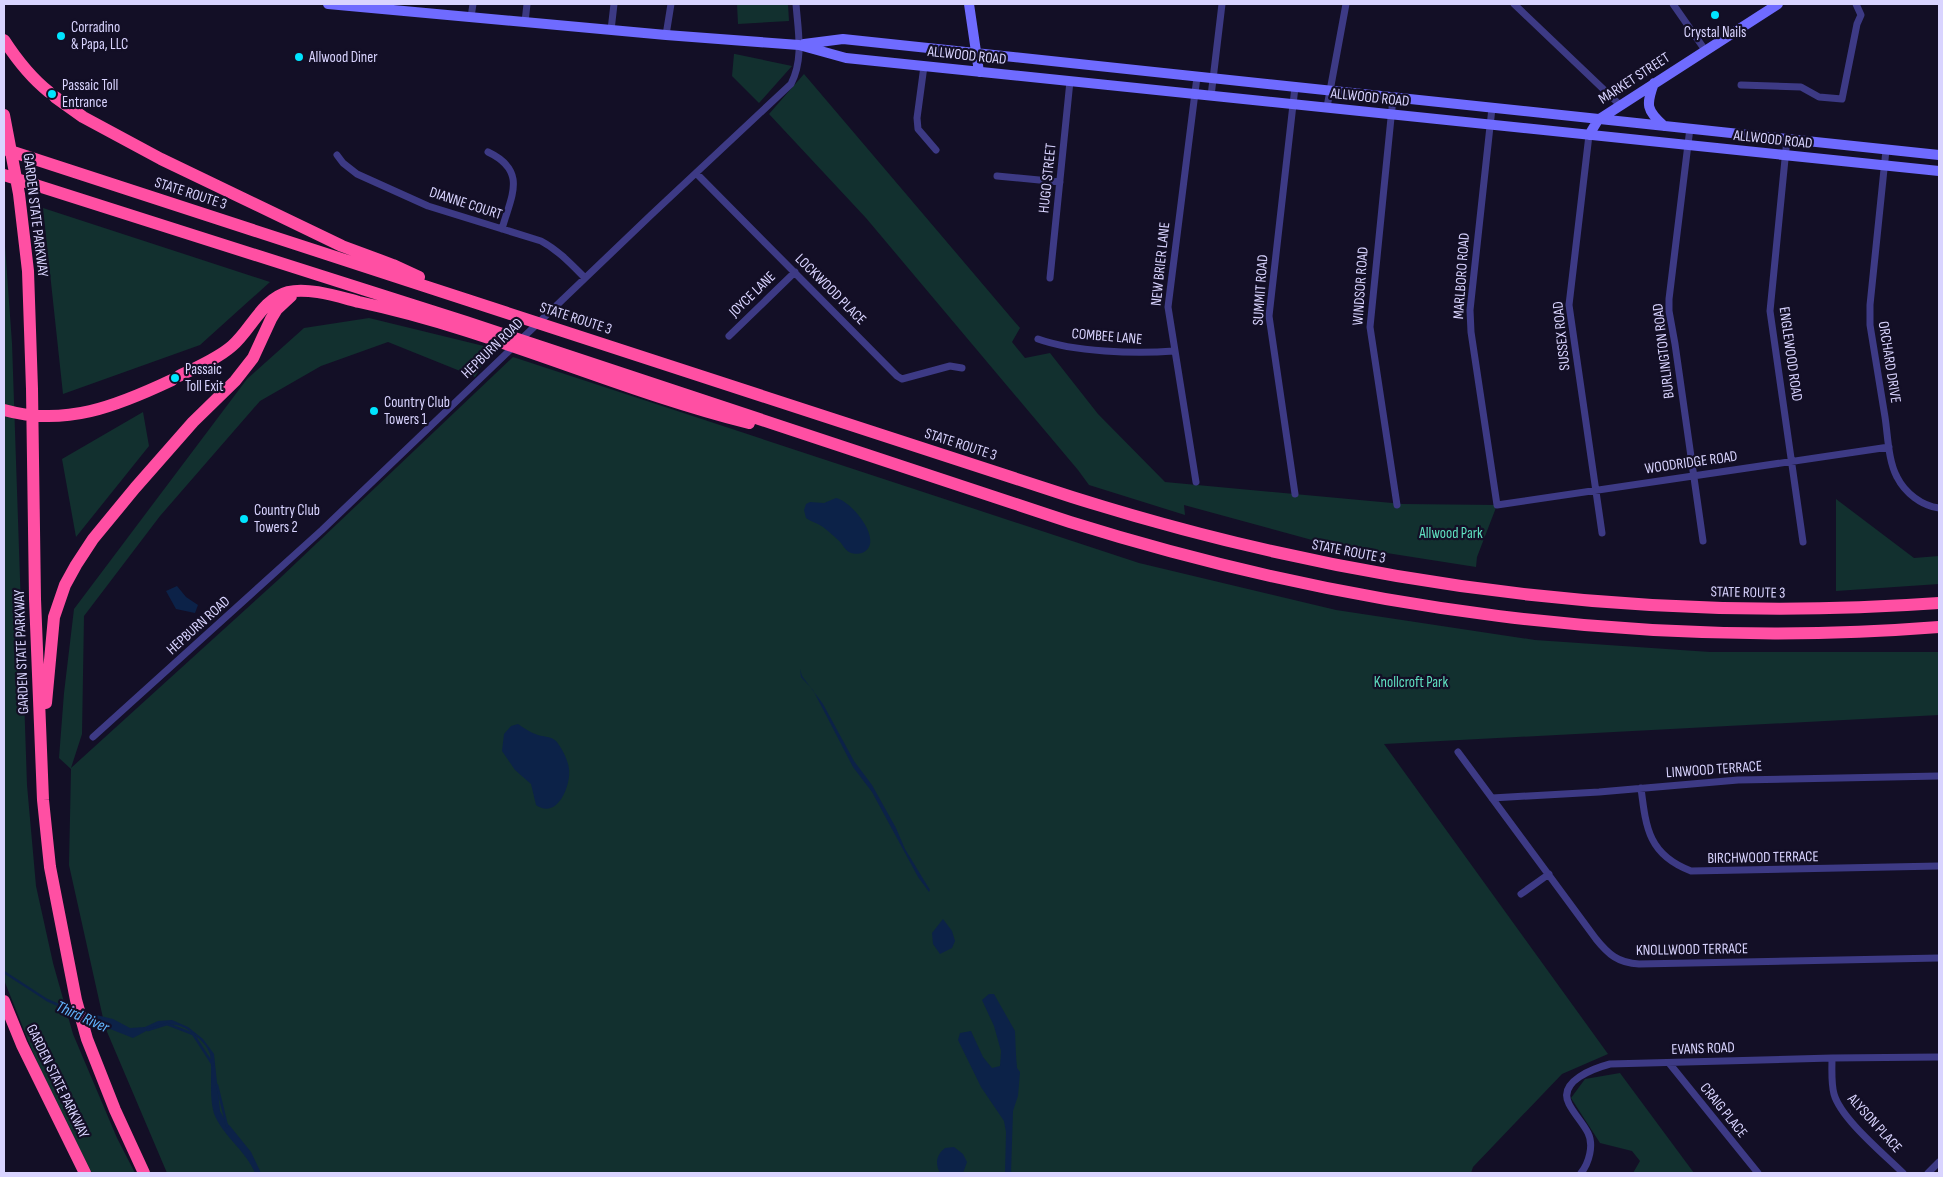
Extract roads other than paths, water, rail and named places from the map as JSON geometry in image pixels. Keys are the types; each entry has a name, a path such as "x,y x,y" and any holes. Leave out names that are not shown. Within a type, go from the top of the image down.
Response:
{"highway":[{"path":"4,40 22,66 52,94 83,117 161,159 342,246 393,265 466,300"},
{"name":"GARDEN STATE PARKWAY","path":"4,115 22,215 28,278 42,800 50,867 76,1000 87,1039 115,1110 144,1173"},
{"name":"STATE ROUTE 3","path":"4,149 1103,506 1202,535 1311,561 1452,586 1602,602 1737,609 1793,609 1939,603"},
{"path":"4,175 475,325 1063,519 1162,549 1293,582 1411,604 1569,624 1697,632 1824,633 1939,627"},
{"path":"4,410 14,413 52,416 81,414 121,402 201,366 231,347 245,334 265,307 276,298 290,292 306,292 400,312 479,335 731,419 844,447"},
{"path":"40,728 47,698 54,617 65,585 76,565 93,539 135,488 193,422 235,381 248,365 271,319 281,304 291,296 306,292"},
{"path":"1888,606 1939,599"},
{"name":"GARDEN STATE PARKWAY","path":"4,1001 22,1045 85,1173"}],"main road":[{"name":"ALLWOOD ROAD","path":"328,4 666,35 799,45 846,58 1939,172"},
{"path":"969,4 979,72"},
{"name":"MARKET STREET","path":"1589,135 1598,120 1778,4"},
{"name":"ALLWOOD ROAD","path":"799,45 843,39 1939,155"},
{"path":"1654,83 1648,106 1652,116 1664,126"}],"street":[{"path":"472,16 473,4"},
{"path":"524,22 527,4"},
{"path":"611,30 614,4"},
{"path":"666,35 671,4"},
{"name":"HEPBURN ROAD","path":"93,737 271,578 553,308 791,84 798,64 799,45 796,4"},
{"path":"1211,96 1222,4"},
{"path":"1327,107 1346,4"},
{"path":"1514,4 1620,105"},
{"path":"1673,4 1705,50"},
{"path":"1741,85 1801,87 1819,97 1842,99 1857,24 1861,15 1856,4"},
{"path":"924,66 917,118 918,129 936,150"},
{"name":"NEW BRIER LANE","path":"1196,482 1168,307 1197,77"},
{"name":"HUGO STREET","path":"1050,278 1070,81"},
{"name":"SUMMIT ROAD","path":"1295,87 1269,316 1295,494"},
{"name":"WINDSOR ROAD","path":"1393,98 1370,327 1397,505"},
{"name":"MARLBORO ROAD","path":"1492,108 1470,310 1471,332 1497,505"},
{"name":"BURLINGTON ROAD","path":"1690,128 1669,311 1703,541"},
{"name":"SUSSEX ROAD","path":"1589,135 1569,305 1602,533"},
{"name":"ENGLEWOOD ROAD","path":"1787,139 1770,311 1803,542"},
{"name":"ORCHARD DRIVE","path":"1886,150 1869,316 1889,447 1897,478 1906,491 1920,501 1939,508"},
{"path":"488,152 504,160 513,174 513,192 502,229"},
{"name":"DIANNE COURT","path":"337,155 349,169 365,178 428,206 541,241 551,246 568,260 585,278"},
{"name":"LOCKWOOD PLACE","path":"696,173 902,379 950,366 962,368"},
{"path":"997,176 1060,182"},
{"name":"JOYCE LANE","path":"729,336 795,272"},
{"name":"COMBEE LANE","path":"1038,339 1052,344 1100,350 1148,353 1174,351"},
{"name":"WOODRIDGE ROAD","path":"1497,505 1889,447"},
{"name":"KNOLLWOOD TERRACE","path":"1458,752 1607,952 1614,958 1629,964 1939,958"},
{"name":"LINWOOD TERRACE","path":"1492,798 1738,780 1939,776"},
{"name":"BIRCHWOOD TERRACE","path":"1641,788 1645,823 1653,843 1669,859 1680,867 1691,871 1939,866"},
{"path":"1521,894 1549,874"},
{"name":"EVANS ROAD","path":"1581,1173 1589,1157 1590,1142 1588,1134 1568,1102 1569,1088 1583,1074 1610,1064 1832,1058 1939,1058"},
{"name":"ALYSON PLACE","path":"1832,1058 1833,1091 1837,1104 1846,1116 1904,1173"},
{"name":"CRAIG PLACE","path":"1669,1063 1758,1173"},
{"path":"1928,1173 1939,1162"}],"water":[{"path":"836,498 850,506 858,514 869,532 870,541 868,548 862,553 855,554 849,552 823,527 806,518 804,510 806,504 810,502 824,503"},
{"path":"177,586 186,597 198,605 195,613 176,609 166,591"},
{"path":"814,692 823,704 854,761 872,785 896,828 905,849 930,890 929,892 918,877 872,792 853,767"},
{"path":"518,724 535,734 554,739 566,758 569,769 568,784 561,799 550,808 536,805 531,784 515,770 502,751 504,734 511,726"},
{"path":"943,919 952,931 955,941 952,948 940,954 933,944 932,933"},
{"path":"989,994 994,994 1015,1031 1017,1068 1020,1072 1018,1096 1013,1111 1011,1173 1005,1173 1006,1132 1004,1121 981,1087 958,1040 960,1033 971,1031 983,1057 992,1068 1000,1066 1001,1051 994,1026 982,1000"},
{"path":"92,1014 113,1019 130,1028 145,1027 158,1021 172,1020 188,1027 203,1039 214,1054 220,1111 226,1122 251,1152 261,1173 255,1173 215,1116 211,1093 210,1054 200,1040 188,1030 172,1024 157,1027 133,1038 95,1023"},
{"path":"954,1147 963,1154 967,1162 963,1173 940,1173 937,1166 938,1157 945,1148"}],"waterway":[{"name":"Third River","path":"4,972 47,1000 74,1012"},
{"name":"Third River","path":"86,1017 97,1022"},
{"name":"Third River","path":"148,1030 167,1024 193,1034 213,1065"},
{"name":"Third River","path":"217,1085 227,1126"}],"place":[{"name":"Crystal Nails","path":"1715,15"},
{"name":"Corradino & Papa, LLC","path":"61,36"},
{"name":"Allwood Diner","path":"299,57"},
{"name":"Passaic Toll Entrance","path":"52,94"},
{"name":"Passaic Toll Exit","path":"175,378"},
{"name":"Country Club Towers 1","path":"374,411"},
{"name":"Country Club Towers 2","path":"244,519"}],"park label":[{"name":"Allwood Park","path":"1451,533"},
{"name":"Knollcroft Park","path":"1411,682"}]}
